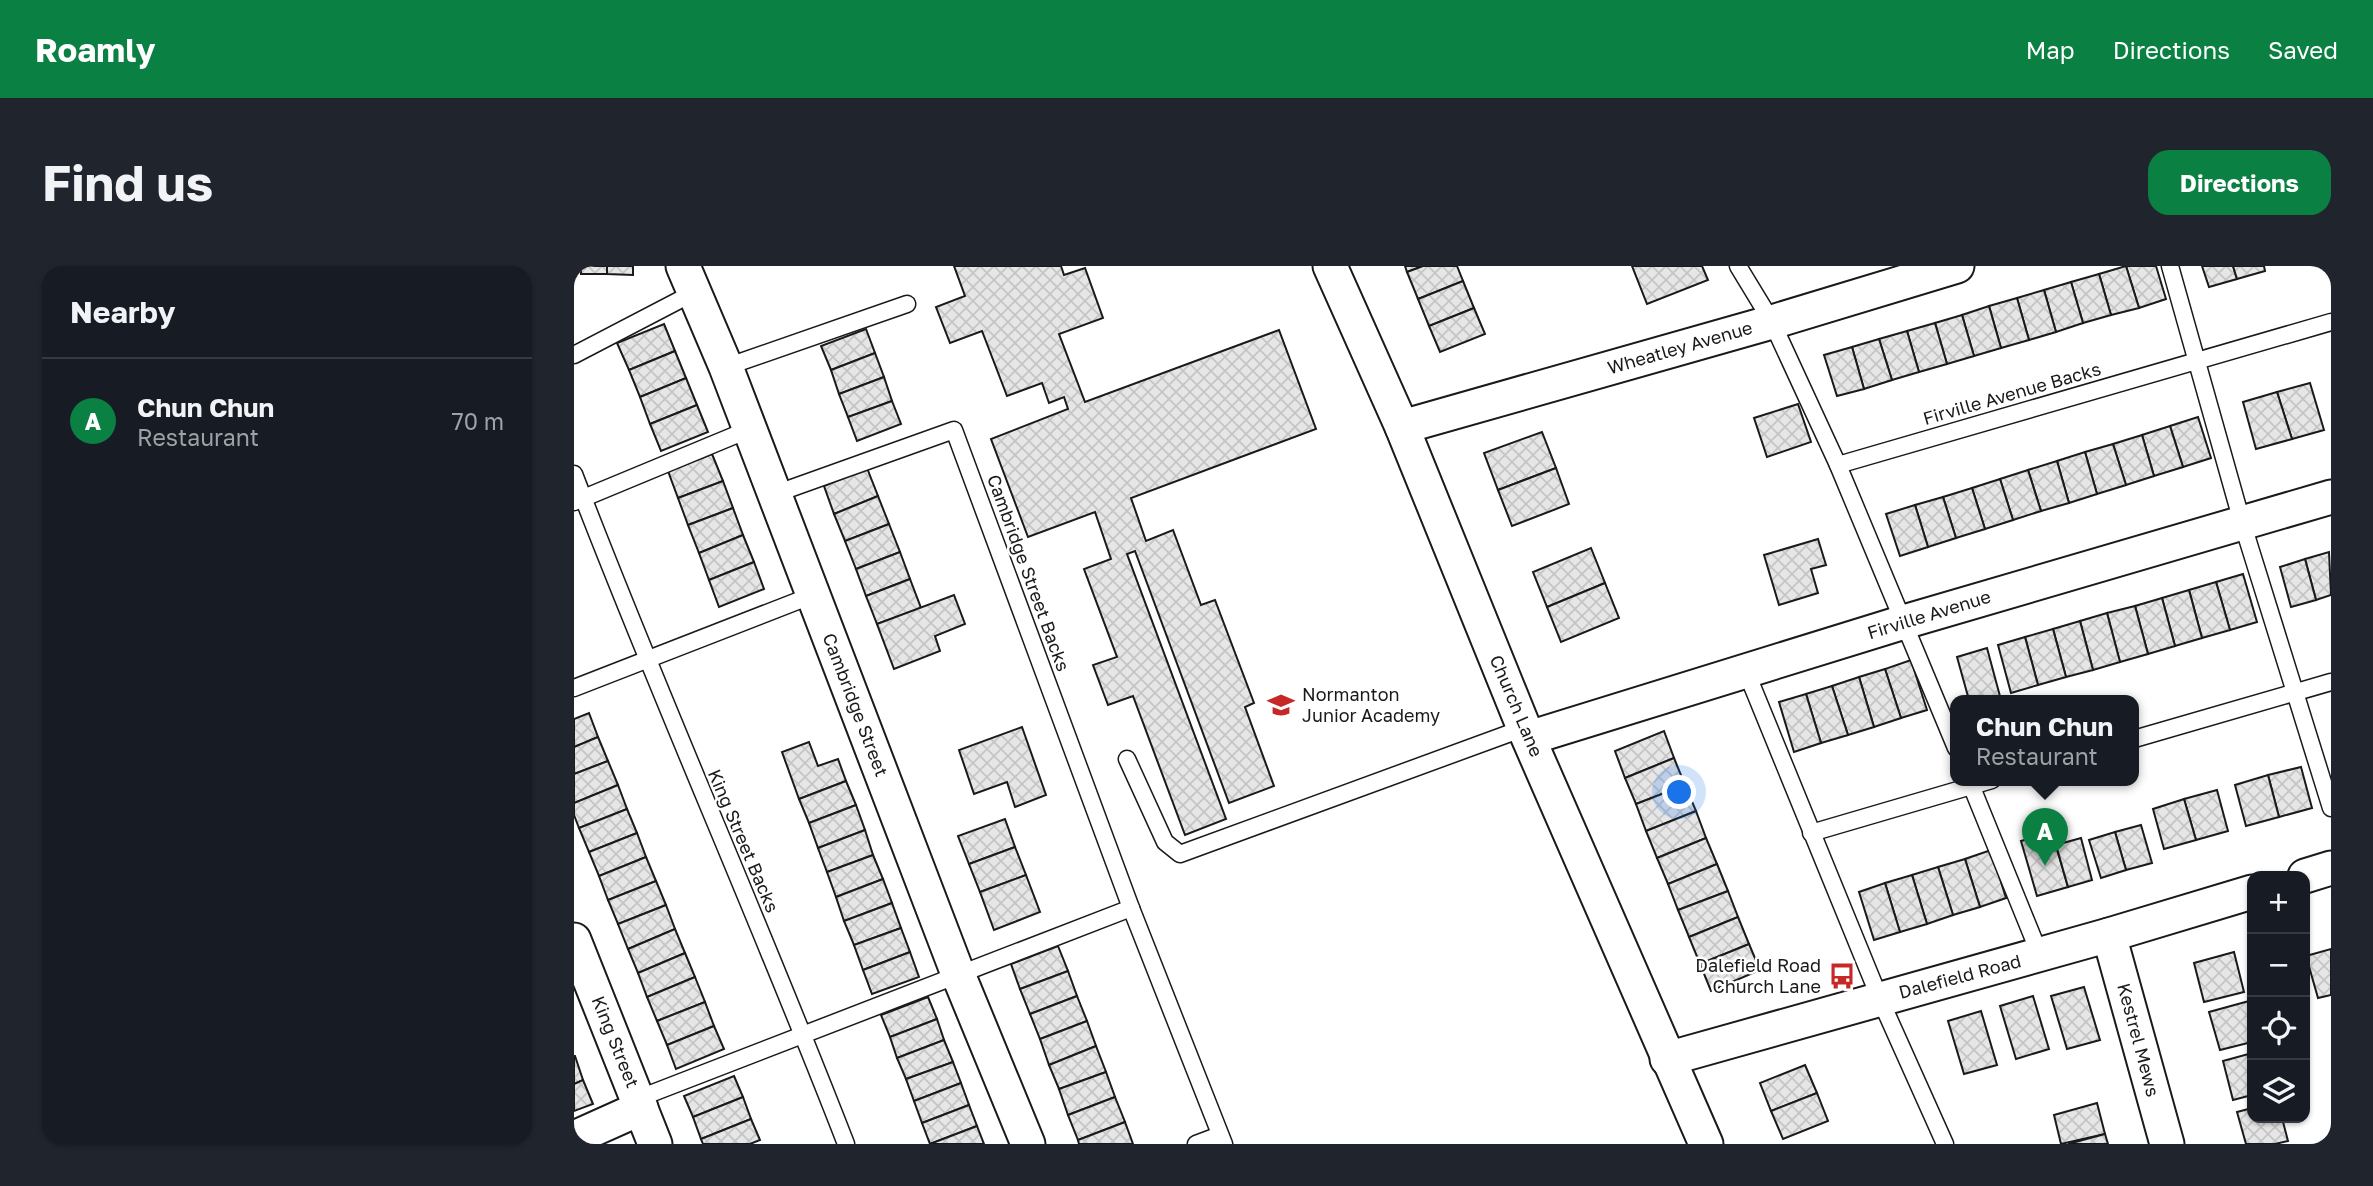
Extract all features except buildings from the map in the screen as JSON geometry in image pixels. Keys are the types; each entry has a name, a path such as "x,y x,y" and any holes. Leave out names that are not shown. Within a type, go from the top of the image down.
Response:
{"street":[{"name":"Church Lane","path":"1330,266 1402,427 1526,733 1706,1144"},
{"name":"Wheatley Avenue","path":"1402,427 1772,322 1957,266"},
{"name":"Cambridge Street","path":"688,280 726,368 958,974 1028,1144"},
{"name":"Firville Avenue","path":"1526,733 1746,671 2331,497"},
{"path":"2310,874 2331,868"},
{"name":"Dalefield Road","path":"1667,1059 2040,955 2247,894"},
{"name":"Kestrel Mews","path":"2109,935 2167,1144"},
{"name":"King Street","path":"574,940 655,1144"},
{"path":"574,1138 639,1104"}],"lane":[{"path":"1738,266 1772,322 1838,465 1950,733"},
{"path":"2169,266 2242,522 2331,808"},
{"path":"574,355 688,280"},
{"path":"726,368 907,304"},
{"name":"Firville Avenue Backs","path":"1838,465 2331,322"},
{"path":"579,500 750,429"},
{"name":"Cambridge Street Backs","path":"775,494 954,430 1131,908 1222,1139 1196,1144"},
{"name":"King Street Backs","path":"574,474 579,500 804,1035 846,1144"},
{"path":"574,688 813,595"},
{"path":"1746,671 1880,999 1945,1144"},
{"path":"2139,738 2331,682"},
{"path":"1127,759 1165,842 1180,854 1526,733"},
{"path":"1811,833 1960,786"},
{"path":"1971,786 2040,955"},
{"path":"639,1104 804,1035 1131,908"}],"place":[{"name":"Normanton Junior Academy","path":"1281,705"},
{"name":"Chun Chun","path":"2045,866"},
{"name":"Dalefield Road Church Lane","path":"1842,976"}]}
